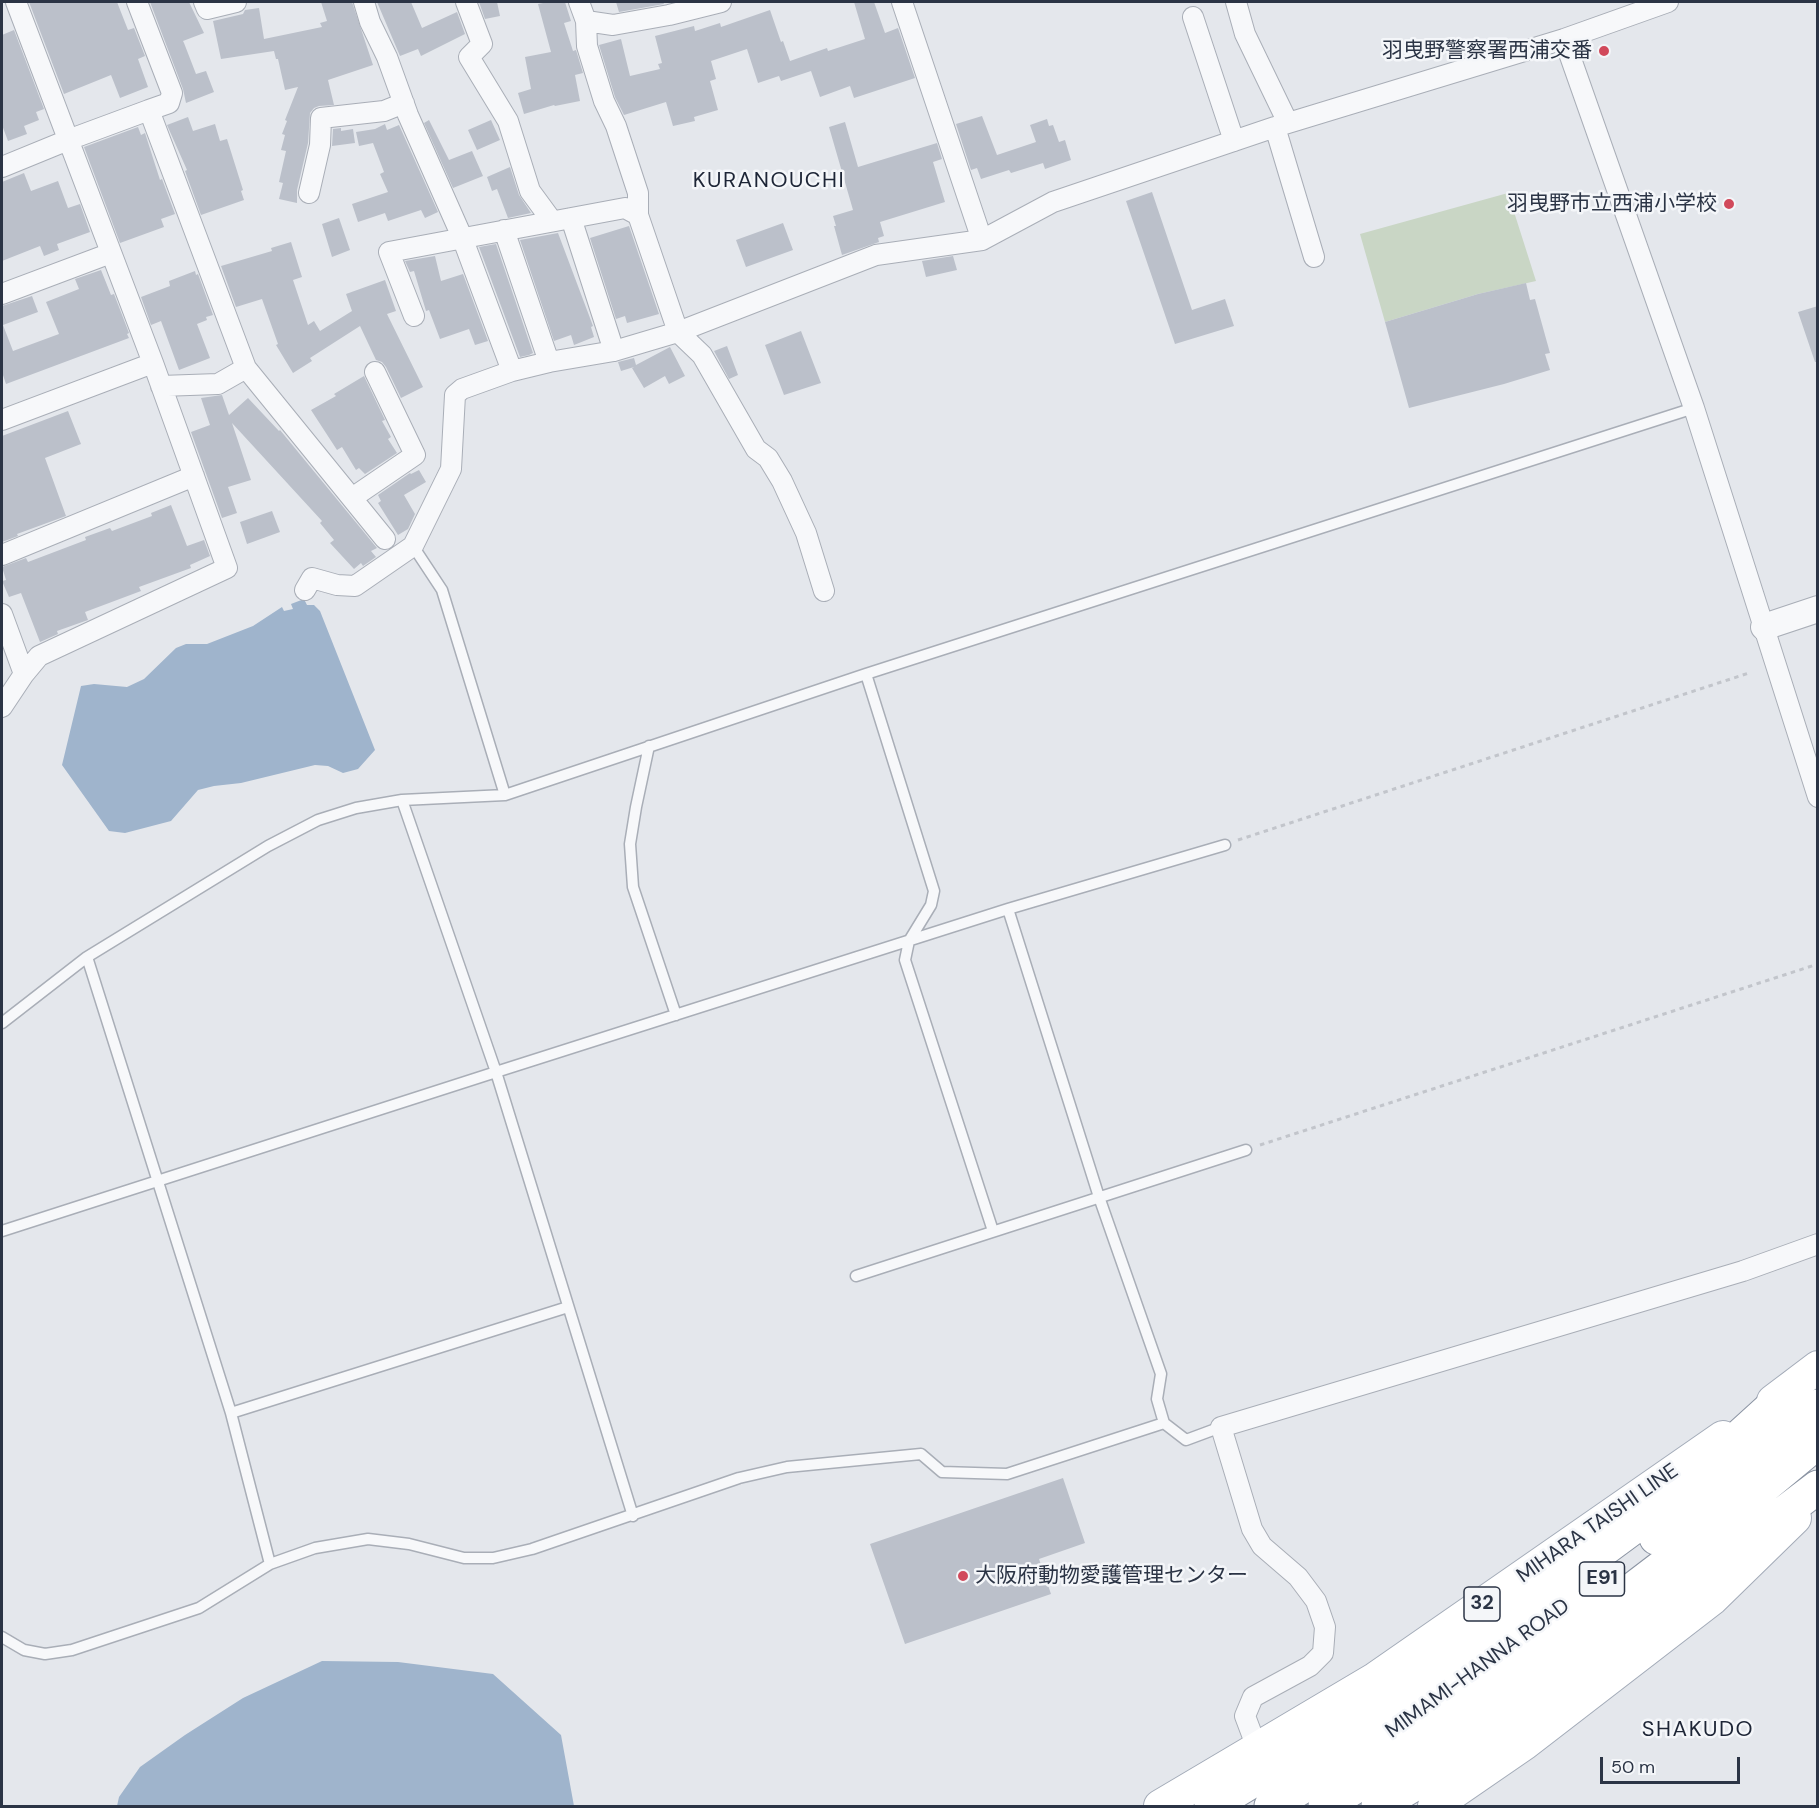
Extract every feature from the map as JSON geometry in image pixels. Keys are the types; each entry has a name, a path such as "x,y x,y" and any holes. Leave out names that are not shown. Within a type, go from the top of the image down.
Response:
{"highway":[{"name":"MIMAMI-HANNA ROAD","path":"1325,1806 1516,1643 1707,1500 1810,1387"},
{"path":"1211,1806 1368,1711 1542,1595 1664,1505 1810,1387"},
{"name":"MIMAMI-HANNA ROAD","path":"1271,1806 1386,1752 1532,1666 1726,1518 1818,1442"},
{"path":"1378,1806 1418,1782 1688,1586 1818,1487"}],"main road":[{"name":"MIHARA TAISHI LINE","path":"1160,1806 1261,1754 1810,1387"},
{"path":"1434,1806 1524,1744 1712,1599 1818,1497"}],"street":[{"path":"2,708 39,656 227,568 153,363 16,2"},
{"path":"2,167 169,103 172,93 137,2"},
{"path":"204,2 207,9 236,2"},
{"path":"364,2 370,22 387,57 404,103 462,237 513,371"},
{"path":"466,2 482,44 469,57 508,121 530,191 561,220 614,351"},
{"path":"579,2 586,21 587,46 638,193 638,215 678,332 702,355 756,449 768,458 782,482 806,532 824,591"},
{"path":"586,21 613,25 669,15 721,2"},
{"path":"902,2 982,240"},
{"path":"1236,2 1245,34 1282,125 1314,257"},
{"path":"305,590 312,578 338,585 355,586 413,546 451,469 455,395 462,389 513,371 549,362 614,351 678,332 876,255 982,240 1053,202 1282,125 1564,39 1668,2"},
{"path":"1193,17 1234,141"},
{"path":"1564,39 1694,408 1818,797"},
{"path":"309,193 320,145 321,118 384,111 404,103"},
{"path":"149,110 246,368 385,539"},
{"path":"414,316 389,252 625,208 638,215"},
{"path":"504,230 549,362"},
{"path":"2,294 111,253"},
{"path":"2,420 153,363"},
{"path":"161,386 218,384 246,368"},
{"path":"352,498 415,455 375,372"},
{"path":"2,555 194,476"},
{"path":"1764,627 1818,609"},
{"path":"2,614 24,674"},
{"path":"1261,1754 1245,1716 1253,1698 1310,1666 1323,1653 1325,1627 1316,1601 1298,1577 1262,1546 1252,1529 1221,1427 1743,1270 1818,1244"}],"lane":[{"path":"2,1023 87,957 268,846 318,820 356,808 402,800 505,795 866,674 1694,408"},
{"path":"413,546 442,590 505,795"},
{"path":"866,674 934,891 931,905 909,941 905,960 993,1231"},
{"path":"649,746 630,844 633,887 676,1015"},
{"path":"402,800 496,1072 633,1516"},
{"path":"2,1231 1008,909 1225,845"},
{"path":"1008,909 1099,1197 1161,1374 1157,1399 1164,1423 1186,1440 1221,1427"},
{"path":"87,957 231,1413 270,1564"},
{"path":"856,1276 1246,1150"},
{"path":"231,1413 568,1307"},
{"path":"2,1637 24,1650 45,1654 72,1650 199,1608 270,1564 315,1548 368,1539 410,1544 464,1558 493,1558 532,1549 738,1478 787,1467 921,1454 942,1472 1007,1474 1164,1423"}],"path":[{"path":"1225,845 1749,673"},
{"path":"1246,1150 1818,964"}],"green space":[{"path":"1508,193 1536,281 1478,294 1385,322 1360,234"}],"water":[{"path":"304,599 307,605 314,605 320,611 375,750 358,769 343,773 328,766 315,765 241,783 198,790 171,821 125,833 109,831 62,765 81,686 94,684 127,687 144,679 176,648 186,644 207,644 253,626 282,607 284,611 293,609 291,604"},
{"path":"322,1661 398,1662 493,1674 561,1735 574,1806 117,1806 119,1797 140,1767 185,1735 243,1698"}],"building":[{"path":"29,2 117,2 128,30 134,28 145,56 138,59 148,87 120,98 111,75 64,94"},
{"path":"150,2 189,2 204,33 183,41 196,74 206,71 214,92 186,103 183,89"},
{"path":"321,2 352,2 373,65 328,80 334,105 319,106 310,113 308,143 297,190 297,203 279,199 283,183 279,182 286,151 281,150 285,135 282,134 298,87 285,90 274,51 221,59 213,21 243,14 245,10 259,8 264,39 322,27 320,23 327,21"},
{"path":"377,2 411,2 422,28 457,12 465,34 421,56 418,49 400,56"},
{"path":"479,2 497,2 500,16 485,19"},
{"path":"565,2 571,21 564,23 583,73 575,75 580,101 554,105 524,114 518,93 531,89 525,57 551,52 538,4"},
{"path":"616,2 663,2 664,4 619,12"},
{"path":"854,2 874,2 885,33 898,28 915,78 854,98 850,86 820,97 811,71 781,81 779,76 758,83 747,49 711,61 716,79 710,81 718,110 694,117 695,121 673,126 666,102 624,115 615,97 599,45 621,39 630,76 660,69 658,64 662,63 655,36 694,26 695,31 720,23 721,27 770,10 790,61 827,48 828,51 865,39"},
{"path":"14,30 44,109 36,112 39,120 24,126 27,134 8,141 2,125 2,35"},
{"path":"982,116 997,155 1036,142 1030,125 1047,119 1049,126 1053,125 1059,142 1065,140 1071,160 1045,169 1043,163 981,179 977,168 971,170 956,124"},
{"path":"188,117 193,131 215,124 220,141 227,139 244,200 201,215 185,171 187,170 167,125"},
{"path":"429,120 449,160 472,151 483,176 453,188 424,123"},
{"path":"491,120 500,140 477,150 468,130"},
{"path":"845,122 858,167 937,143 942,159 933,162 945,202 880,222 884,236 878,238 879,242 842,255 833,216 853,210 829,127"},
{"path":"385,124 387,130 399,125 438,212 425,218 421,210 388,221 385,213 358,222 352,204 388,192 380,174 384,172 373,143 359,146 356,132 375,129"},
{"path":"138,127 141,135 145,133 160,180 162,179 175,214 161,219 164,227 120,243 84,147"},
{"path":"341,128 341,131 353,129 355,143 332,146 333,129"},
{"path":"510,167 519,195 531,213 508,218 497,189 492,191 487,177"},
{"path":"24,173 31,191 58,181 68,208 80,204 90,232 57,244 59,250 44,256 40,246 2,261 2,182"},
{"path":"1152,192 1192,310 1225,299 1234,326 1175,344 1126,201"},
{"path":"339,218 350,250 332,257 322,224"},
{"path":"783,223 793,250 746,267 736,240"},
{"path":"629,226 659,314 627,323 625,316 616,319 590,238"},
{"path":"558,233 593,326 591,327 594,337 574,345 571,335 554,341 520,240"},
{"path":"291,242 302,277 293,280 308,325 314,321 320,331 352,311 346,294 385,280 396,311 387,314 423,387 401,398 386,367 382,362 376,360 360,326 310,358 312,361 293,373 276,345 278,344 262,299 236,307 221,266 272,251 271,248"},
{"path":"496,244 533,353 529,355 520,357 479,247"},
{"path":"435,256 441,281 463,274 488,341 475,345 469,329 440,339 429,310 426,311 414,271 410,272 405,261"},
{"path":"953,256 957,270 926,277 922,261"},
{"path":"101,270 111,295 114,294 129,338 6,384 2,372 2,306 32,296 38,312 3,325 13,351 59,334 46,302 79,289 75,279"},
{"path":"195,271 213,315 197,324 210,358 179,370 161,321 151,325 141,297 170,286 169,281"},
{"path":"1526,283 1530,300 1535,299 1550,353 1545,354 1550,370 1409,408 1385,322 1478,294"},
{"path":"1818,306 1818,362 1815,362 1798,312"},
{"path":"801,331 821,383 784,395 765,345"},
{"path":"727,346 738,375 729,379 714,351"},
{"path":"670,347 685,376 669,384 665,376 644,388 632,368 634,367 621,371 618,362 634,358 636,365"},
{"path":"364,376 385,420 382,421 391,437 388,439 397,453 365,474 359,468 356,470 342,447 337,450 311,410"},
{"path":"222,395 229,415 248,398 280,430 377,548 371,551 376,557 363,566 361,563 354,569 330,543 334,540 320,523 322,521 232,423 251,480 228,487 237,513 222,518 191,432 210,425 201,398"},
{"path":"68,411 81,444 45,458 66,516 2,542 2,436"},
{"path":"419,470 426,482 404,495 415,514 408,529 398,535 378,503 381,501 378,495 410,473"},
{"path":"171,505 187,546 204,540 210,556 190,565 191,568 139,587 141,591 85,612 88,620 57,631 58,634 40,642 21,593 9,597 2,581 6,580 2,567 26,558 28,562 86,540 85,537 110,528 112,531 152,516 151,513"},
{"path":"272,511 280,532 247,544 240,522"},
{"name":"大阪府動物愛護管理センター","path":"1063,1478 1085,1543 1039,1559 1051,1594 905,1644 870,1544"}],"place":[{"name":"羽曳野警察署西浦交番","path":"1604,51"},
{"name":"羽曳野市立西浦小学校","path":"1729,204"},
{"name":"大阪府動物愛護管理センター","path":"963,1576"}],"district":[{"name":"KURANOUCHI","path":"769,181"},
{"name":"SHAKUDO","path":"1698,1730"}]}
